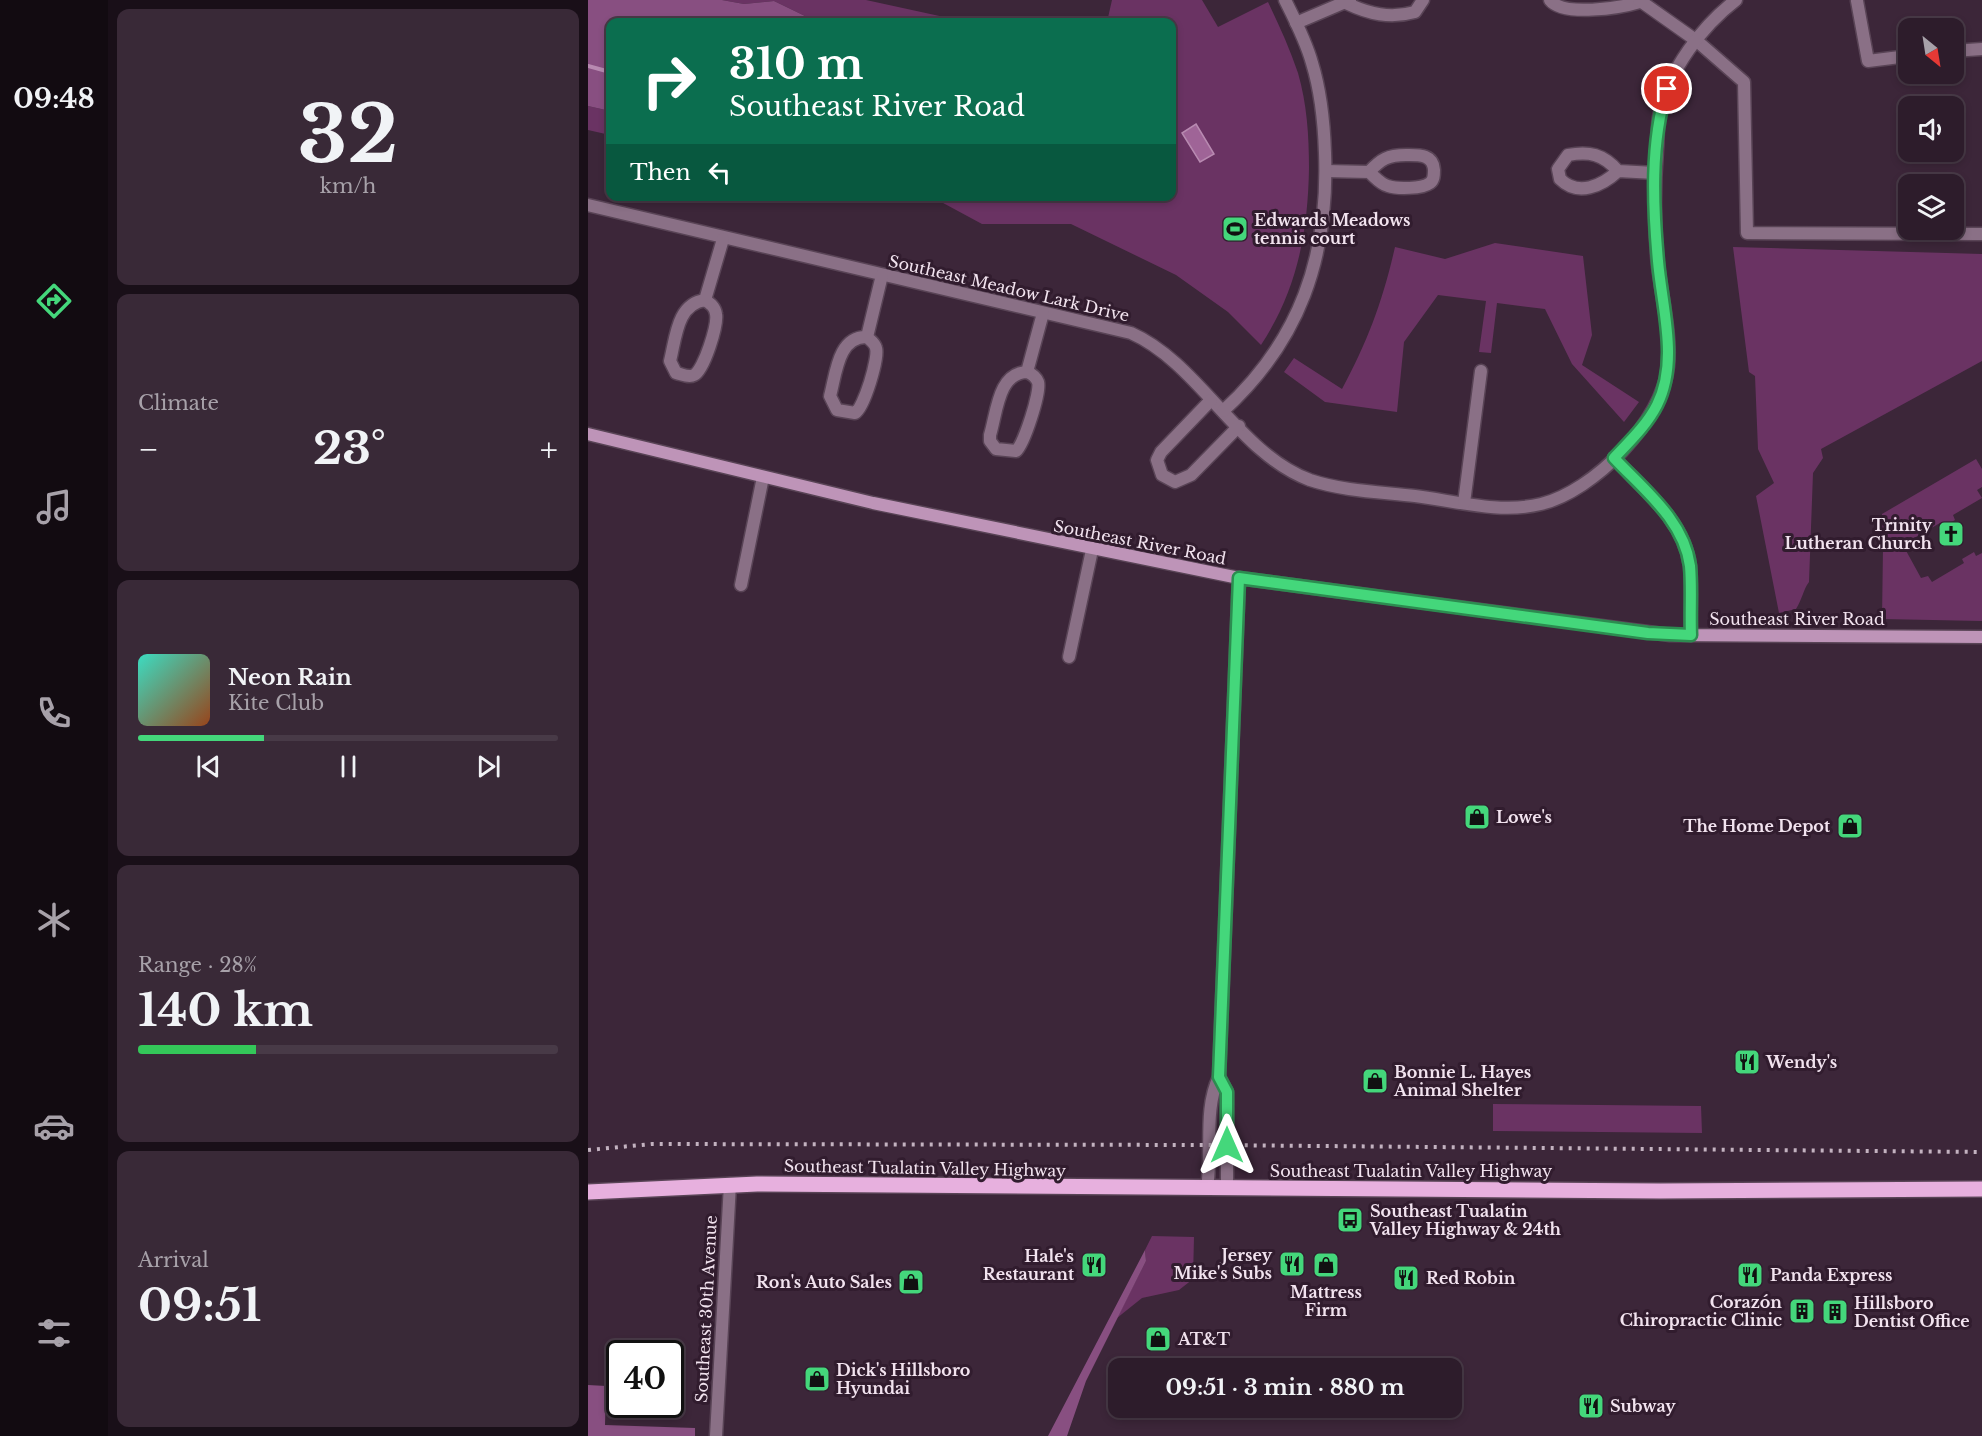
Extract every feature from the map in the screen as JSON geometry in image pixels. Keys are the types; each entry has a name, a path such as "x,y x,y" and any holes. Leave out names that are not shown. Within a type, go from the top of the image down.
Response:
{"main road":[{"name":"Southeast River Road","path":"588,434 763,477 1092,550 1239,578 1648,633 1982,637"},
{"name":"Southeast Tualatin Valley Highway","path":"588,1192 730,1184 1660,1191 1982,1189"}],"street":[{"path":"1223,411 1259,377 1293,324 1313,272 1320,245 1326,171 1319,93 1312,63 1285,0"},
{"path":"1296,23 1348,1 1375,15 1404,15 1415,12 1423,0"},
{"path":"1550,0 1562,9 1624,6 1639,1 1697,41 1744,82 1747,232 1982,234"},
{"name":"Southeast Meadow Lark Drive","path":"588,205 723,239 1131,333 1144,339 1167,356 1272,459 1308,479 1339,487 1501,508 1541,504 1565,495 1614,458 1640,430 1657,405 1668,364 1655,225 1655,173 1659,113 1667,89 1697,41 1736,0"},
{"path":"1857,1 1868,61 1898,57"},
{"path":"1964,50 1982,49"},
{"path":"1326,171 1369,172 1388,186 1422,187 1434,177 1434,164 1422,155 1389,155 1379,160 1369,172"},
{"path":"1618,171 1655,173"},
{"path":"705,300 723,239"},
{"path":"867,337 882,275"},
{"path":"705,300 713,305 717,317 704,364 696,374 690,376 676,373 670,361 682,314 692,303 705,300"},
{"path":"1028,372 1043,313"},
{"path":"867,337 873,343 876,354 863,406 855,413 837,410 830,396 843,348 851,339 867,337"},
{"path":"1464,502 1481,371"},
{"path":"1028,372 1036,379 1038,390 1023,442 1016,451 996,449 990,441 990,435 1005,384 1013,375 1028,372"},
{"path":"1211,400 1161,452 1157,460 1162,475 1175,482 1191,475 1239,426"},
{"path":"1614,458 1674,523 1686,550 1690,566 1691,635"},
{"path":"741,585 763,477"},
{"path":"1069,657 1092,550"},
{"path":"1207,1188 1210,1162 1211,1093 1219,1077 1239,578"},
{"path":"1219,1077 1227,1092 1227,1188"},
{"name":"Southeast 30th Avenue","path":"716,1436 730,1184"}],"shaded area":[{"path":"588,0 722,0 744,4 774,1 805,16 805,18 606,18 606,110 588,106"},
{"path":"722,0 866,0 949,18 805,18 774,1 744,4"},
{"path":"1112,0 1202,0 1218,27 1268,2 1284,37 1301,85 1309,144 1309,168 1306,215 1298,260 1284,303 1261,345 1228,312 1176,275 1071,224 982,224 939,201 1176,201 1176,18 1108,18"},
{"path":"588,106 606,110 606,134 588,130"},
{"path":"1196,124 1214,154 1200,162 1182,133"},
{"path":"1495,243 1583,256 1592,335 1582,365 1639,402 1624,422 1572,364 1545,309 1497,303 1491,353 1479,352 1486,301 1438,295 1404,342 1397,412 1325,402 1284,372 1294,358 1342,389 1374,320 1395,247 1445,259"},
{"path":"1733,247 1982,254 1982,361 1821,449 1823,458 1813,473 1809,582 1796,609 1779,613 1756,496 1774,483 1758,449 1755,376 1749,372"},
{"path":"1976,459 1982,469 1982,487 1977,490 1982,498 1953,515 1955,520 1943,527 1940,523 1909,541 1882,543 1882,514"},
{"path":"1883,547 1904,547 1921,578 1928,576 1932,582 1964,563 1962,559 1974,552 1976,556 1982,553 1982,621 1882,619"},
{"path":"1493,1104 1701,1106 1702,1133 1493,1131"},
{"path":"1152,1236 1194,1237 1193,1279 1179,1290 1142,1298 1117,1318 1146,1261 1145,1250"},
{"path":"1145,1250 1146,1261 1086,1381 1067,1436 1048,1436"},
{"path":"588,1385 606,1386 605,1425 695,1428 695,1436 588,1436"}],"waterway":[{"path":"588,66 606,71"}],"railway":[{"path":"588,1150 652,1144 1211,1145 1982,1152"}],"place":[{"name":"Edwards Meadows tennis court","path":"1235,229"},
{"name":"Trinity Lutheran Church","path":"1951,534"},
{"name":"Lowe's","path":"1477,817"},
{"name":"The Home Depot","path":"1850,826"},
{"name":"Wendy's","path":"1747,1062"},
{"name":"Bonnie L. Hayes Animal Shelter","path":"1375,1081"},
{"name":"Southeast Tualatin Valley Highway & 24th","path":"1350,1220"},
{"name":"Jersey Mike's Subs","path":"1292,1264"},
{"name":"Hale's Restaurant","path":"1094,1265"},
{"name":"Mattress Firm","path":"1326,1265"},
{"name":"Panda Express","path":"1750,1275"},
{"name":"Red Robin","path":"1406,1278"},
{"name":"Ron's Auto Sales","path":"911,1282"},
{"name":"Corazón Chiropractic Clinic","path":"1802,1311"},
{"name":"Hillsboro Dentist Office","path":"1835,1312"},
{"name":"AT&T","path":"1158,1339"},
{"name":"Dick's Hillsboro Hyundai","path":"817,1379"},
{"name":"Subway","path":"1591,1406"}],"route":[{"path":"1227,1145 1227,1092 1219,1077 1239,578 1648,633 1691,635 1690,566 1686,550 1674,523 1614,458 1640,430 1657,405 1666,379 1668,347 1655,225 1655,173 1659,113 1667,89"}]}
